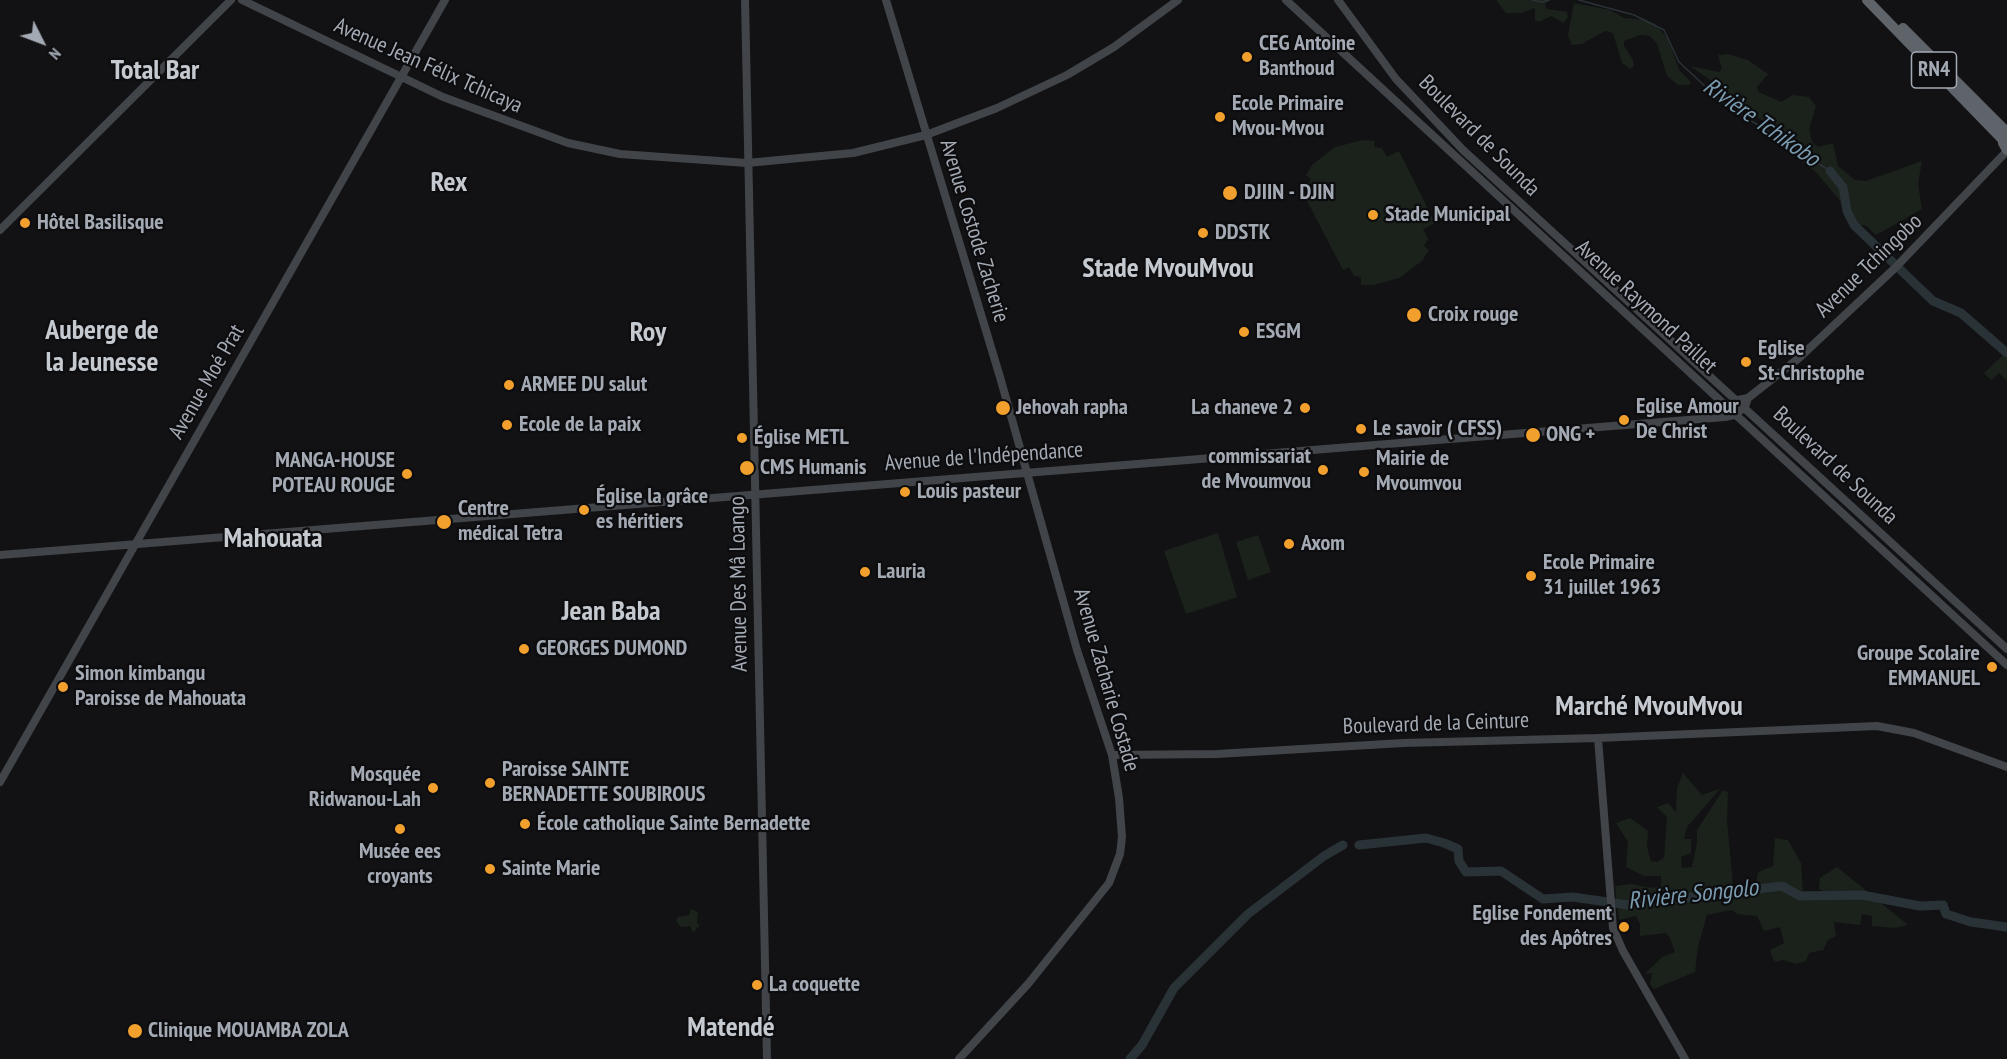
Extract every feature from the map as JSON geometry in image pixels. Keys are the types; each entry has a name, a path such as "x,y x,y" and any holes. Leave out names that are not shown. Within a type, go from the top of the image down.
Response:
{"highway":[{"name":"RN4","path":"1867,0 2006,141"},
{"name":"RN4","path":"1876,0 2006,141"}],"street":[{"path":"0,230 231,0"},
{"name":"Avenue Jean Félix Tchicaya","path":"242,0 453,101 568,143 620,154 747,163 853,153 926,135 997,108 1067,75 1114,46 1178,0"},
{"name":"Avenue Moé Prat","path":"0,782 445,0"},
{"name":"Avenue Des Mâ Loango","path":"745,0 767,1059"},
{"name":"Avenue Costode Zacherie","path":"886,0 1027,473"},
{"name":"Avenue Raymond Paillet","path":"1286,0 2007,665"},
{"name":"Boulevard de Sounda","path":"1338,0 1396,79 1440,127 2007,649"},
{"path":"0,225 222,2"},
{"name":"Avenue Tchingobo","path":"1738,400 1748,398 1799,358 1897,266 2006,141"},
{"path":"1731,412 1745,407 1748,398"},
{"path":"1731,412 1738,400"},
{"name":"Avenue de l'Indépendance","path":"134,545 1717,417 1731,412"},
{"name":"Avenue Zacharie Costade","path":"959,1059 1023,986 1028,984 1109,883 1120,854 1122,837 1112,755 1077,650 1027,473"},
{"path":"0,555 134,545"},
{"name":"Boulevard de la Ceinture","path":"1112,755 1217,754 1403,742 1598,738 1840,727 1888,727 1914,733 2007,766"},
{"path":"1598,738 1613,927 1623,951 1685,1059"}],"shaded area":[{"path":"1496,0 1551,0 1545,4 1547,9 1567,12 1568,17 1564,23 1551,16 1539,22 1535,20 1535,8 1521,13 1506,13"},
{"path":"1574,3 1610,10 1624,18 1646,20 1655,24 1668,39 1679,70 1691,82 1689,85 1678,85 1667,76 1657,44 1650,36 1640,35 1624,41 1624,46 1633,60 1634,66 1630,69 1622,63 1613,33 1605,31 1582,44 1572,45 1568,35"},
{"path":"1728,54 1748,60 1768,74 1757,87 1759,92 1781,102 1793,95 1809,97 1816,106 1809,129 1812,142 1818,147 1833,143 1838,166 1855,180 1866,181 1922,161 1918,184 1922,209 1876,235 1865,225 1853,226 1841,202 1816,172 1793,155 1783,137 1751,112 1733,103 1720,87 1690,66 1719,72 1722,69 1718,55"},
{"name":"Stade Municipal","path":"1363,140 1374,141 1374,147 1382,148 1387,157 1399,151 1435,223 1423,229 1428,239 1424,246 1429,250 1422,261 1399,278 1374,285 1361,285 1361,277 1354,276 1349,267 1343,270 1306,199 1312,196 1308,185 1311,179 1306,175 1312,165 1335,147"},
{"path":"2002,356 2007,356 2007,381 1999,373 1991,380 1984,373"},
{"path":"1218,533 1237,597 1186,614 1164,551"},
{"path":"1258,535 1271,572 1248,580 1236,542"},
{"path":"1683,773 1702,795 1720,789 1687,827 1684,839 1691,839 1691,853 1681,857 1682,868 1692,867 1697,830 1723,790 1728,792 1727,820 1733,886 1756,886 1758,872 1773,866 1775,838 1788,840 1801,863 1803,891 1823,891 1819,889 1820,878 1837,867 1908,925 1895,928 1872,926 1872,916 1862,914 1860,925 1834,922 1836,936 1828,940 1823,950 1809,953 1806,961 1796,964 1783,960 1776,962 1773,959 1770,950 1784,943 1780,927 1764,931 1757,916 1737,914 1732,910 1707,915 1698,946 1695,972 1654,989 1650,984 1652,973 1645,974 1662,957 1675,952 1670,938 1666,933 1640,936 1640,924 1636,916 1619,920 1615,886 1632,884 1651,888 1661,886 1661,876 1644,876 1626,867 1628,842 1616,823 1630,818 1648,831 1647,847 1651,861 1657,862 1664,858 1667,817 1657,807 1668,803 1676,812 1677,788"},
{"path":"691,909 698,912 697,923 700,925 693,933 690,926 681,927 676,921 678,917 689,915"}],"waterway":[{"name":"Rivière Tchikobo","path":"1532,0 1542,2 1549,0"},
{"name":"Rivière Tchikobo","path":"1579,0 1634,15 1664,30 1679,62 1722,102 1830,171"},
{"path":"1830,171 1843,187 1847,211 1854,225 1933,301 1961,313 2007,353"},
{"name":"Rivière Songolo","path":"1359,845 1426,838 1444,843 1458,849 1459,861 1466,872 1501,871 1543,899 1573,897 1628,905 1782,886 1800,896 1862,895 1920,906 1943,905 1946,914 1971,922 2007,927"},
{"name":"Rivière Songolo","path":"1130,1059 1142,1045 1174,988 1248,914 1324,856 1343,845"}],"place":[{"name":"CEG Antoine Banthoud","path":"1247,57"},
{"name":"Ecole Primaire Mvou-Mvou","path":"1220,117"},
{"name":"DJIIN - DJIN","path":"1230,193"},
{"name":"Stade Municipal","path":"1373,215"},
{"name":"Hôtel Basilisque","path":"25,223"},
{"name":"DDSTK","path":"1203,233"},
{"name":"Croix rouge","path":"1414,315"},
{"name":"ESGM","path":"1244,332"},
{"name":"Eglise St-Christophe","path":"1746,362"},
{"name":"ARMEE DU salut","path":"509,385"},
{"name":"Jehovah rapha","path":"1003,408"},
{"name":"La chaneve 2","path":"1305,408"},
{"name":"Eglise Amour De Christ","path":"1624,420"},
{"name":"Ecole de la paix","path":"507,425"},
{"name":"Le savoir ( CFSS)","path":"1361,429"},
{"name":"ONG +","path":"1533,435"},
{"name":"Église METL","path":"742,438"},
{"name":"CMS Humanis","path":"747,468"},
{"name":"commissariat de Mvoumvou","path":"1323,470"},
{"name":"Mairie de Mvoumvou","path":"1364,472"},
{"name":"MANGA-HOUSE POTEAU ROUGE","path":"407,474"},
{"name":"Louis pasteur","path":"905,492"},
{"name":"Église la grâce es héritiers","path":"584,510"},
{"name":"Centre médical Tetra","path":"444,522"},
{"name":"Axom","path":"1289,544"},
{"name":"Lauria","path":"865,572"},
{"name":"Ecole Primaire 31 juillet 1963","path":"1531,576"},
{"name":"GEORGES DUMOND","path":"524,649"},
{"name":"Groupe Scolaire EMMANUEL","path":"1992,667"},
{"name":"Simon kimbangu Paroisse de Mahouata","path":"63,687"},
{"name":"Paroisse SAINTE BERNADETTE SOUBIROUS","path":"490,783"},
{"name":"Mosquée Ridwanou-Lah","path":"433,788"},
{"name":"École catholique Sainte Bernadette","path":"525,824"},
{"name":"Musée ees croyants","path":"400,829"},
{"name":"Sainte Marie","path":"490,869"},
{"name":"Eglise Fondement des Apôtres","path":"1624,927"},
{"name":"La coquette","path":"757,985"},
{"name":"Clinique MOUAMBA ZOLA","path":"135,1031"}],"district":[{"name":"Total Bar","path":"155,71"},
{"name":"Rex","path":"449,183"},
{"name":"Stade MvouMvou","path":"1168,269"},
{"name":"Roy","path":"648,333"},
{"name":"Auberge de la Jeunesse","path":"102,347"},
{"name":"Mahouata","path":"273,539"},
{"name":"Jean Baba","path":"611,612"},
{"name":"Marché MvouMvou","path":"1649,707"},
{"name":"Matendé","path":"731,1028"}]}
